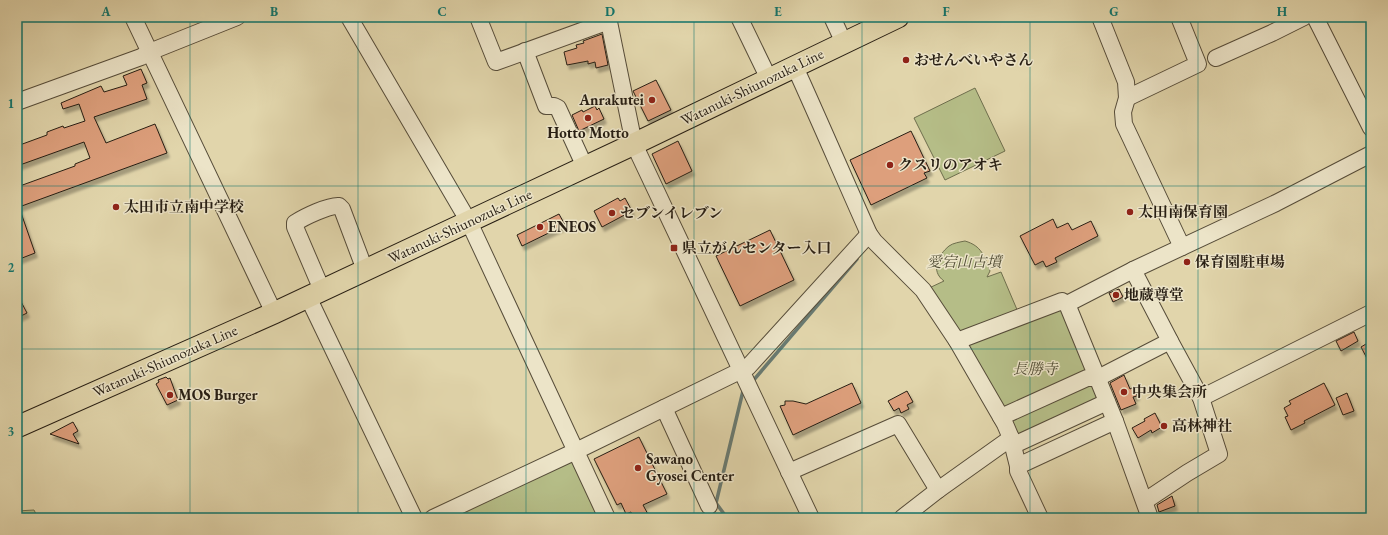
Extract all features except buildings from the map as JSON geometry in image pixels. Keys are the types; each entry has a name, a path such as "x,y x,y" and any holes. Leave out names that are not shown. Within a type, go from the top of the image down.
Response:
{"main road":[{"name":"Watanuki-Shiunozuka Line","path":"17,427 315,294 634,144 898,17"}],"street":[{"path":"133,17 274,313"},
{"path":"17,102 141,57 237,17"},
{"path":"349,17 469,222 607,518"},
{"path":"478,17 496,62 608,19 634,144 811,518"},
{"path":"740,17 769,79"},
{"path":"832,17 844,43"},
{"path":"1127,98 1198,64 1178,17"},
{"path":"1216,58 1304,17"},
{"path":"1315,17 1371,128"},
{"path":"1103,18 1126,82 1127,98 1123,112 1124,124 1182,247"},
{"path":"525,51 546,106 554,106 560,112 585,167"},
{"path":"795,67 869,234 874,241 923,290 957,341 1005,424 1012,442 1018,471 1040,518"},
{"path":"1067,304 1133,270 1276,203 1371,154"},
{"path":"365,270 342,209 339,206 332,206 296,223 295,227 315,294 414,518"},
{"path":"433,518 576,451 748,367 810,301 869,234"},
{"path":"1133,270 1201,398 1219,454 1145,501"},
{"path":"957,341 1062,300 1067,304 1108,402 1150,518"},
{"path":"1201,398 1371,313"},
{"path":"1001,417 1087,378 1098,378 1170,341"},
{"path":"903,518 938,490 1012,442 1016,444 1108,402"},
{"path":"664,408 709,506"},
{"path":"1018,466 1115,421"},
{"path":"789,472 898,424 938,490"}],"green space":[{"path":"975,88 1005,151 945,180 914,118"},
{"name":"長勝寺","path":"965,241 971,243 982,252 990,271 987,277 1001,272 1021,319 1057,305 1066,309 1103,401 1015,439 927,289 944,281 937,273 937,263 945,250 951,245"},
{"path":"571,455 601,518 441,518"},
{"path":"34,510 38,518 17,518 17,511"}],"waterway":[{"path":"752,382 857,259"},
{"path":"727,518 716,503 743,391 745,389"}],"place":[{"name":"おせんべいやさん","path":"906,60"},
{"name":"Anrakutei","path":"652,100"},
{"name":"Hotto Motto","path":"588,118"},
{"name":"クスリのアオキ","path":"890,165"},
{"name":"太田市立南中学校","path":"116,207"},
{"name":"太田南保育園","path":"1130,212"},
{"name":"セブンイレブン","path":"612,213"},
{"name":"ENEOS","path":"540,227"},
{"name":"県立がんセンター入口","path":"674,248"},
{"name":"保育園駐車場","path":"1187,262"},
{"name":"地蔵尊堂","path":"1116,295"},
{"name":"中央集会所","path":"1124,392"},
{"name":"MOS Burger","path":"170,395"},
{"name":"高林神社","path":"1164,426"},
{"name":"Sawano Gyosei Center","path":"638,468"}],"park label":[{"name":"愛宕山古墳","path":"964,262"}]}
